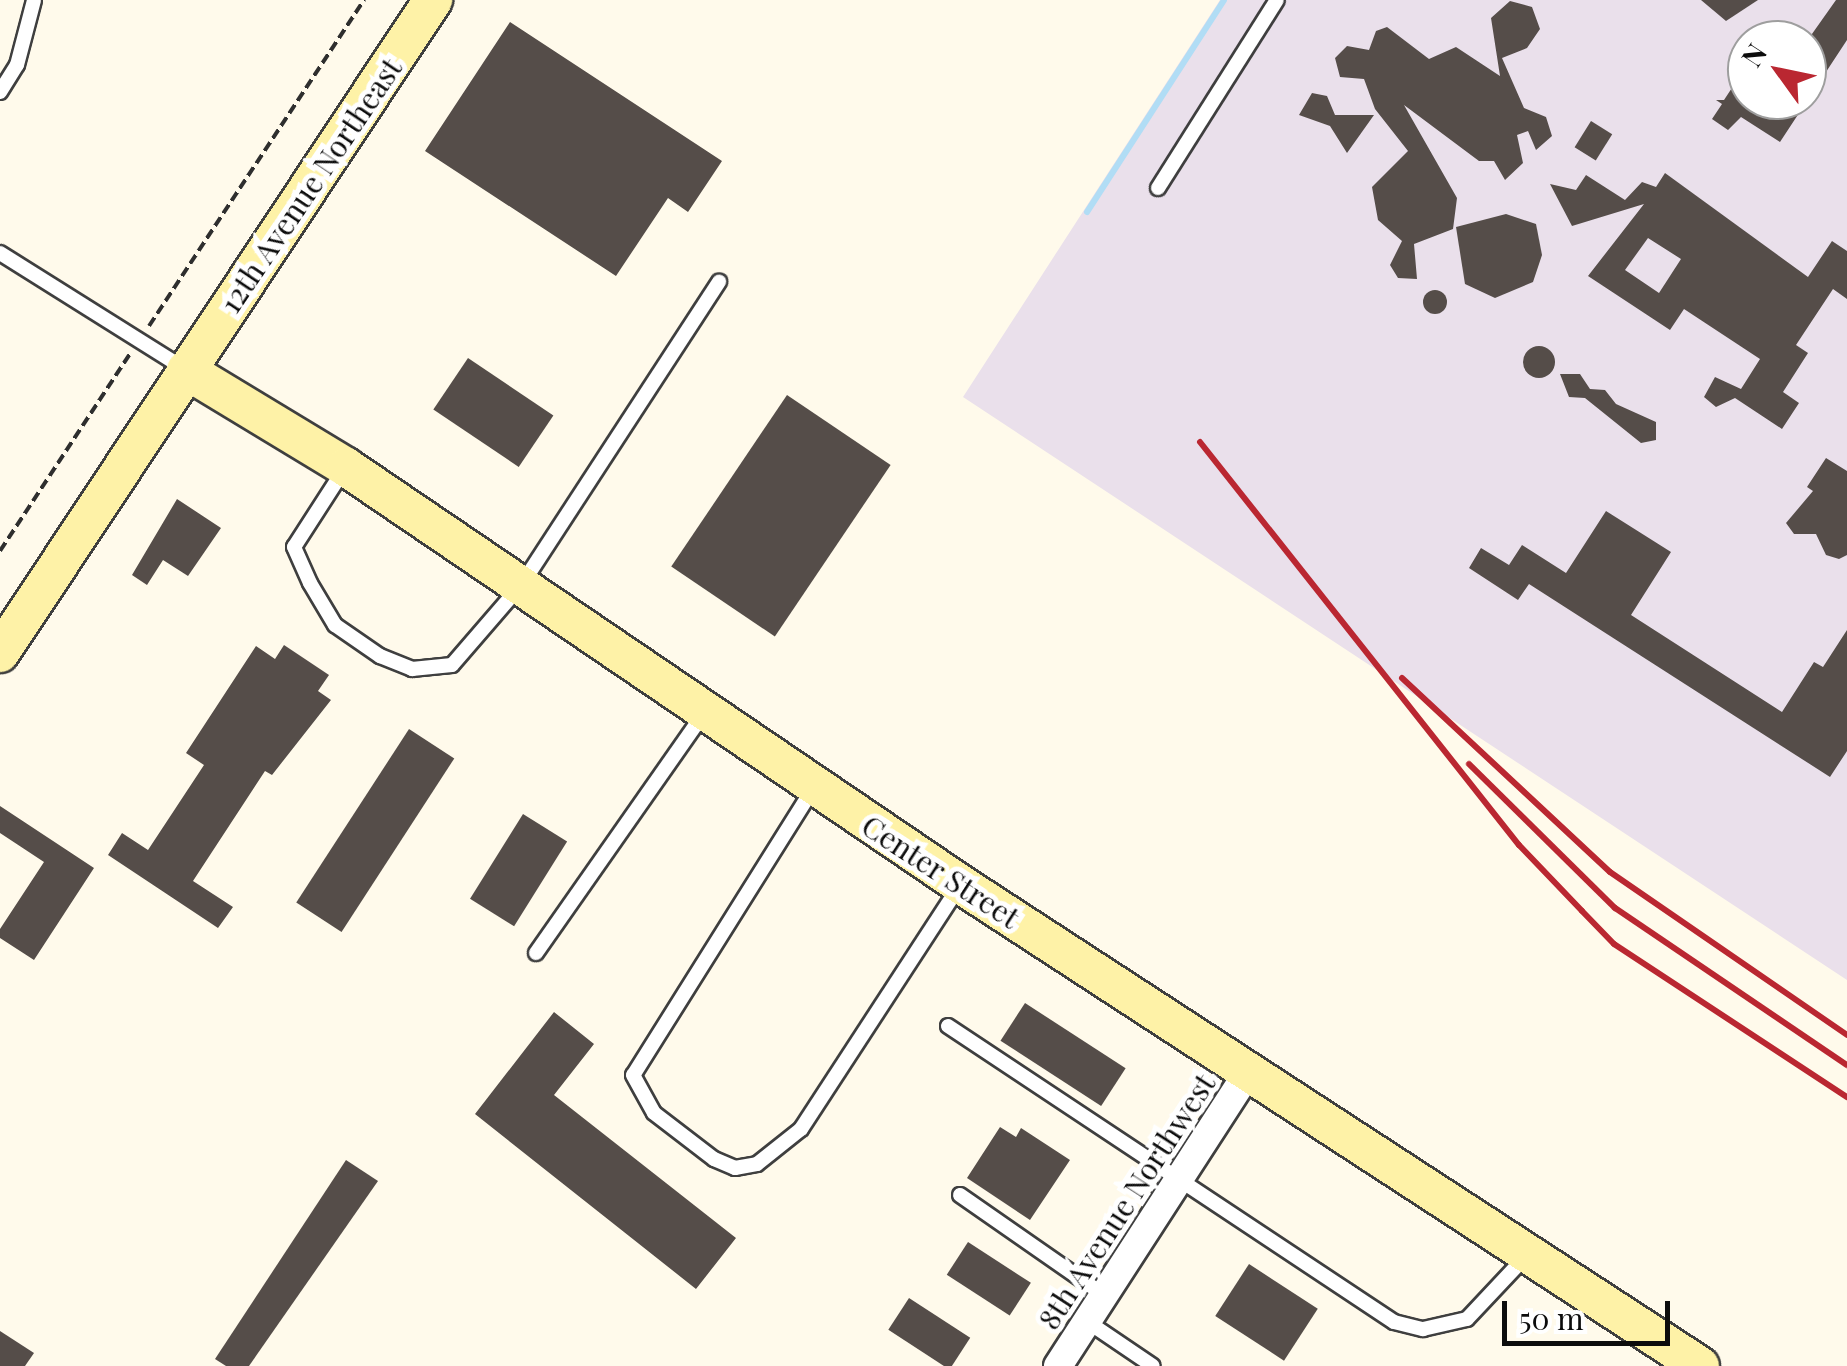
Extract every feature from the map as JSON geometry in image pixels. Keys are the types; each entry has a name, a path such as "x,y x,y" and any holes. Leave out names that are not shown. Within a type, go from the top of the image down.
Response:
{"main road":[{"name":"12th Avenue Northeast","path":"0,654 433,0"},
{"name":"Center Street","path":"186,370 346,467 960,884 1700,1366"}],"street":[{"name":"8th Avenue Northwest","path":"1058,1366 1249,1072"}],"lane":[{"path":"0,92 17,65 34,0"},
{"path":"1158,188 1278,0"},
{"path":"1,255 186,370"},
{"path":"346,467 294,547 335,625 380,656 412,668 452,665 522,584 718,282"},
{"path":"536,953 706,710"},
{"path":"814,787 633,1075 654,1113 714,1159 735,1168 757,1164 801,1129 960,884"},
{"path":"948,1026 1394,1322 1423,1329 1467,1319 1528,1253"},
{"path":"960,1195 1106,1297"},
{"path":"1088,1322 1154,1366"}],"path":[{"path":"0,550 364,0"}],"shaded area":[{"path":"1220,0 1847,0 1847,980 963,397"}],"building":[{"path":"1701,0 1758,0 1727,20"},
{"path":"1836,0 1847,0 1847,40 1827,70 1827,20 1822,20"},
{"path":"1510,1 1532,7 1540,29 1527,48 1502,58 1524,108 1546,117 1552,136 1536,150 1528,131 1517,135 1523,163 1505,180 1494,161 1479,161 1404,105 1457,198 1453,229 1414,244 1417,279 1398,278 1390,265 1402,241 1378,220 1372,187 1408,151 1375,109 1364,79 1340,77 1335,58 1347,46 1369,50 1376,31 1387,27 1429,59 1456,47 1500,76 1491,18"},
{"path":"510,22 722,161 688,212 668,198 616,276 425,151"},
{"path":"1312,93 1327,96 1335,115 1374,115 1347,153 1330,126 1299,115"},
{"path":"1727,95 1727,120 1738,120 1728,130 1712,119 1722,104 1716,100 1724,100"},
{"path":"1746,120 1794,120 1780,142"},
{"path":"1591,121 1612,134 1596,161 1575,147"},
{"path":"1665,173 1808,277 1832,241 1847,251 1847,299 1833,289 1796,345 1808,353 1783,392 1799,403 1782,429 1735,398 1716,407 1704,397 1715,377 1741,389 1760,359 1684,309 1670,330 1588,276 1644,204 1572,226 1550,184 1576,190 1586,175 1625,200 1642,182 1656,187","holes":["1648,238 1681,259 1659,293 1625,270"]},
{"path":"1506,214 1536,224 1542,255 1533,282 1495,298 1465,284 1456,227"},
{"path":"1435,290 1447,302 1435,314 1423,302"},
{"path":"1539,346 1551,350 1555,362 1551,374 1539,378 1527,374 1523,362 1527,350"},
{"path":"468,358 553,416 519,467 433,409"},
{"path":"1560,374 1580,374 1590,389 1605,390 1616,404 1656,422 1656,440 1641,443 1585,398 1569,397"},
{"path":"787,395 891,465 775,637 671,567"},
{"path":"1826,458 1847,471 1847,555 1839,559 1826,555 1816,534 1794,534 1786,523 1813,491 1807,487"},
{"path":"177,499 221,528 188,576 163,560 147,585 132,575"},
{"path":"1606,511 1671,552 1631,615 1782,712 1814,662 1823,667 1847,630 1847,751 1830,777 1529,584 1518,600 1469,568 1481,548 1509,565 1522,545 1566,573"},
{"path":"284,645 329,675 318,691 331,700 272,775 265,771 193,881 233,907 218,928 108,855 122,833 148,850 204,765 186,753 256,646 275,659"},
{"path":"409,729 454,758 342,932 296,903"},
{"path":"0,806 94,868 34,960 0,938 0,929 44,862 0,833"},
{"path":"523,814 567,842 514,926 470,899"},
{"path":"1025,1003 1126,1068 1101,1106 1000,1041"},
{"path":"554,1012 594,1044 554,1095 736,1238 696,1289 475,1114"},
{"path":"1000,1127 1016,1137 1021,1128 1070,1160 1030,1220 967,1178"},
{"path":"346,1160 378,1181 249,1366 226,1366 215,1359"},
{"path":"968,1242 1031,1283 1010,1316 947,1275"},
{"path":"1249,1264 1318,1309 1284,1361 1215,1316"},
{"path":"909,1298 970,1338 952,1366 944,1366 888,1330"},
{"path":"0,1331 34,1353 25,1366 0,1366"}],"waterway":[{"path":"1087,212 1224,0"}],"railway":[{"path":"1200,442 1519,845 1614,944 1847,1097"},
{"path":"1402,678 1610,872 1847,1035"},
{"path":"1469,764 1615,908 1847,1065"}]}
